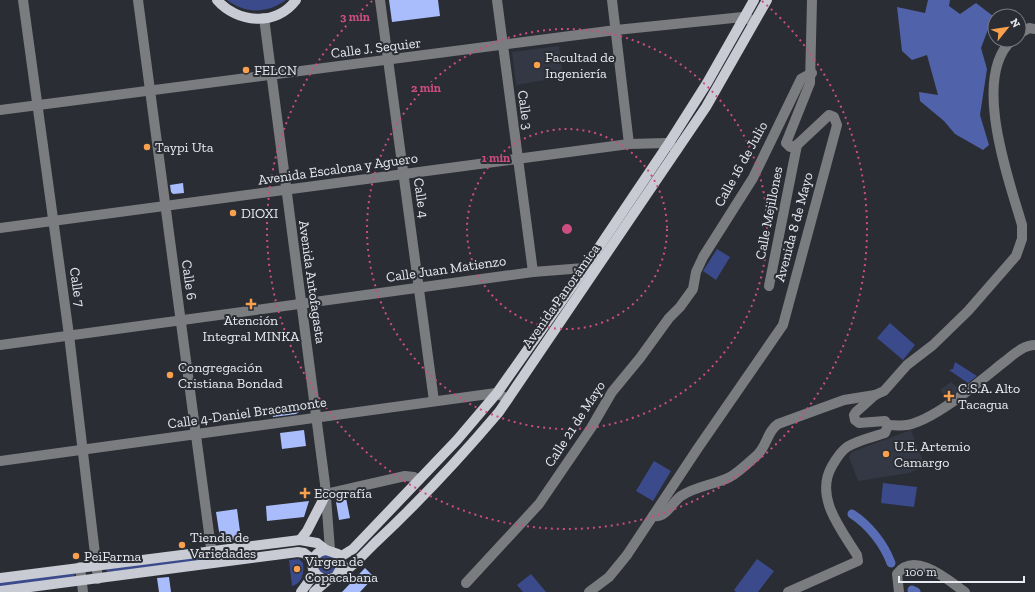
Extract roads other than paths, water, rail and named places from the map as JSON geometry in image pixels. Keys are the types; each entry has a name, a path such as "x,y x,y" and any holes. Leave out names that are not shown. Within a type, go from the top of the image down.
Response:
{"main road":[{"path":"217,0 229,12 241,17 255,20 283,11 296,0"},
{"name":"Avenida Panorámica","path":"340,557 353,549 445,454 497,393 585,268 669,143 707,83 754,0"},
{"name":"Avenida Panorámica","path":"314,592 356,561 393,527 454,462 508,399 595,273 624,226 706,107 766,0"},
{"path":"445,454 454,462"},
{"path":"300,540 307,531 326,494"},
{"path":"0,578 300,540 317,543 340,557 342,567 333,577 319,577 312,567 313,560 318,553 328,550"},
{"path":"0,591 298,552 304,553 313,560"},
{"path":"301,592 315,573"}],"street":[{"name":"Calle 7","path":"23,0 70,335 82,451 98,579"},
{"name":"Calle 6","path":"138,0 213,563"},
{"name":"Calle 4","path":"380,0 434,401"},
{"name":"Calle 3","path":"496,0 533,272"},
{"path":"612,0 629,144"},
{"path":"797,145 792,147 788,146 786,140 808,90 812,73 812,0"},
{"name":"Calle J. Sequier","path":"0,110 38,104 150,92 616,30 743,17 754,21"},
{"name":"Avenida Antofagasta","path":"264,18 285,191 326,494 328,550"},
{"path":"1006,48 1000,56 997,66 994,96 998,139 1022,225 1020,250 968,311 933,345 907,365 884,390 875,395 856,412 854,415 855,420 859,423 885,421 888,425 905,426 929,416 971,388 1018,351 1027,346 1035,345"},
{"name":"Calle 16 de Julio","path":"696,272 752,178 801,79 812,73"},
{"name":"Avenida 8 de Mayo","path":"653,516 785,319 816,197 837,124 834,117 829,115 825,118 797,145"},
{"path":"669,143 677,150"},
{"name":"Avenida Escalona y Aguero","path":"0,228 629,144 669,143"},
{"name":"Calle Mejillones","path":"769,286 797,145"},
{"path":"585,268 595,273"},
{"name":"Calle Juan Matienzo","path":"0,345 419,287 533,272 585,268"},
{"name":"Calle 21 de Mayo","path":"466,583 539,504 591,428 612,392 693,289 696,272"},
{"path":"497,393 508,399"},
{"name":"Calle 4-Daniel Bracamonte","path":"0,461 82,451 497,393"},
{"path":"590,592 609,577 619,566 653,516 663,514 679,497 688,491 729,477 742,468 763,450 771,430 778,424 844,400 875,395"},
{"path":"788,592 858,561 857,555 831,513 825,489 826,480 830,469 840,452 849,446 885,433 888,425"},
{"path":"326,494 405,476 414,477 419,480"},
{"path":"899,592 897,574 908,566 914,565 934,570 965,592"},
{"path":"80,567 83,592"}],"waterway":[{"path":"852,514 870,529 880,542 891,563"},
{"path":"912,590 916,592"}],"place":[{"name":"Facultad de Ingeniería","path":"537,65"},
{"name":"FELCN","path":"246,70"},
{"name":"Taypi Uta","path":"147,147"},
{"name":"DIOXI","path":"233,213"},
{"name":"Atención Integral MINKA","path":"251,304"},
{"name":"Congregación Cristiana Bondad","path":"170,375"},
{"name":"C.S.A. Alto Tacagua","path":"949,396"},
{"name":"U.E. Artemio Camargo","path":"886,454"},
{"name":"Ecografía","path":"305,493"},
{"name":"Tienda de Variedades","path":"182,545"},
{"name":"PeiFarma","path":"76,556"},
{"name":"Virgen de Copacabana","path":"297,569"}]}
